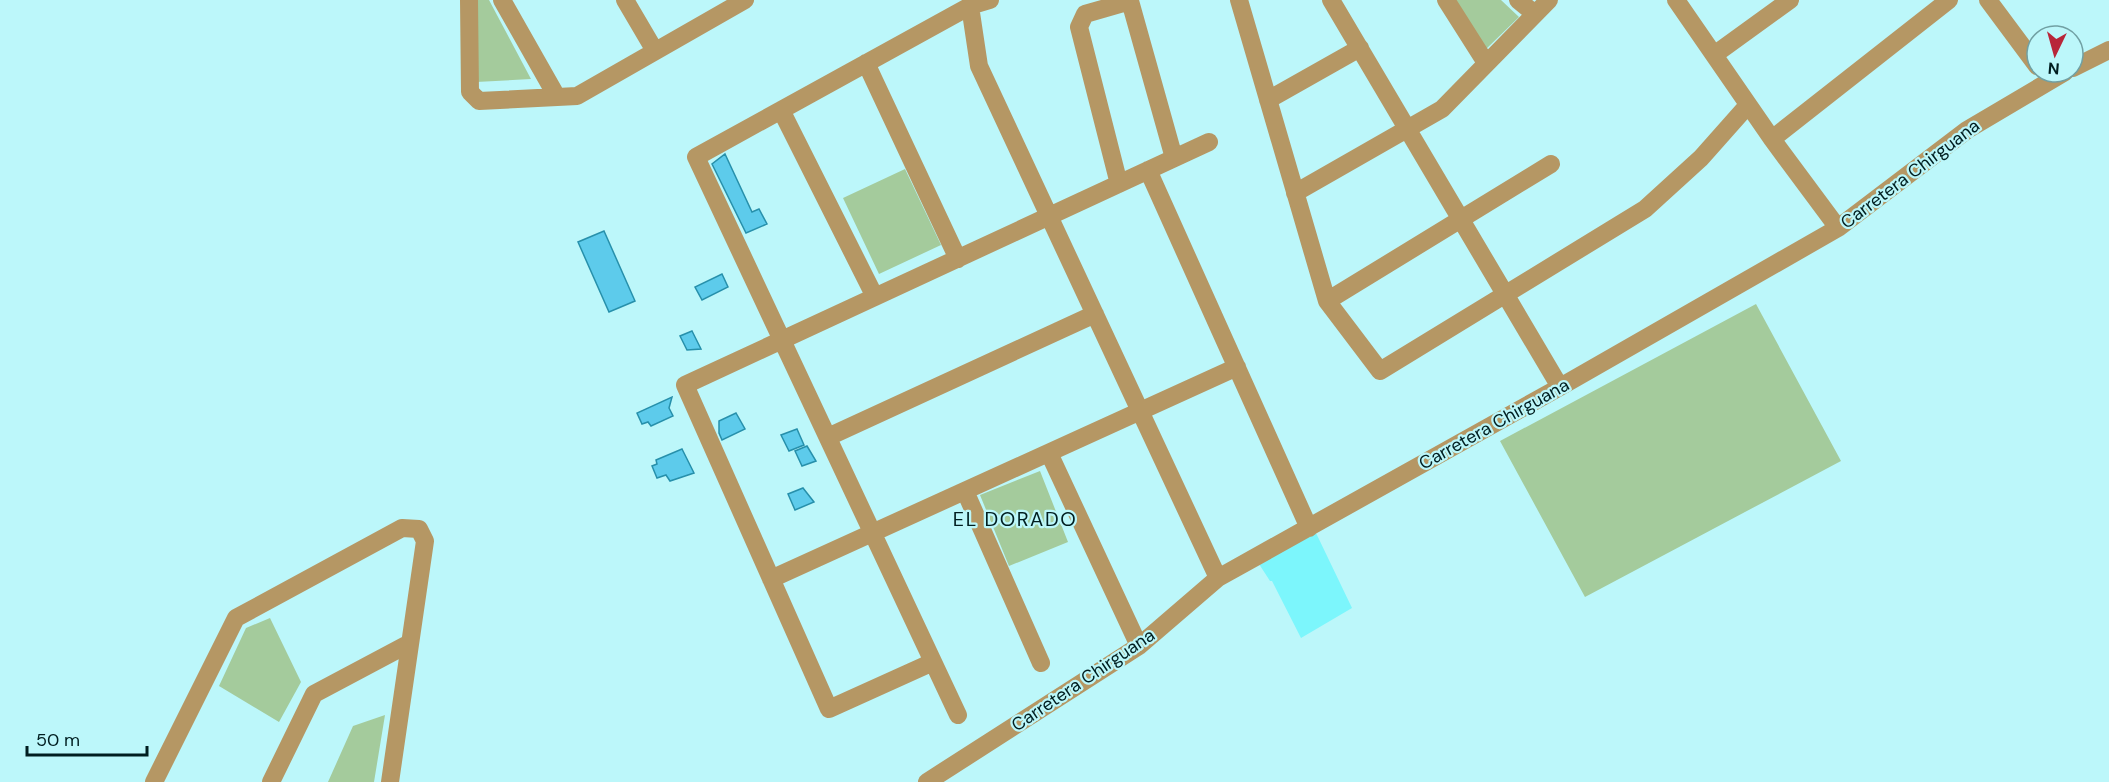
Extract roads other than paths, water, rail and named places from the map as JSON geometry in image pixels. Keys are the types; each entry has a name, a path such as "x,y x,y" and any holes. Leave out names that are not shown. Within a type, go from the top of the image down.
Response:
{"street":[{"path":"469,0 470,92 479,101 577,96 745,0"},
{"path":"502,0 557,97"},
{"path":"625,0 655,51"},
{"path":"958,715 696,157 970,6 990,0"},
{"path":"1331,0 1560,387"},
{"path":"1446,0 1486,63"},
{"path":"1518,0 1535,14"},
{"path":"1295,193 1442,109 1549,0"},
{"path":"1676,0 1772,139 1838,228"},
{"path":"1714,55 1790,0"},
{"path":"1772,139 1949,0"},
{"path":"1988,0 2025,50"},
{"path":"1119,184 1079,27 1085,14 1130,2 1174,158"},
{"path":"1244,2 1268,100 1327,301 1380,371 1645,209 1701,158 1748,105"},
{"path":"970,6 979,66 1218,578"},
{"path":"1268,100 1360,48"},
{"path":"2085,62 2109,50"},
{"path":"866,63 958,259"},
{"name":"Carretera Chirguana","path":"927,782 1139,646 1218,578 1838,228 2028,84"},
{"path":"781,110 875,297"},
{"path":"933,663 829,709 685,385 1209,142"},
{"path":"1327,301 1551,164"},
{"path":"1148,170 1309,528"},
{"path":"828,437 1095,314"},
{"path":"771,579 1237,367"},
{"path":"1049,453 1139,646"},
{"path":"965,491 1041,663"},
{"path":"154,782 236,618 402,528 419,529 425,541 390,782"},
{"path":"271,782 314,694 410,643"}],"district":[{"name":"EL DORADO","path":"1015,519"}]}
